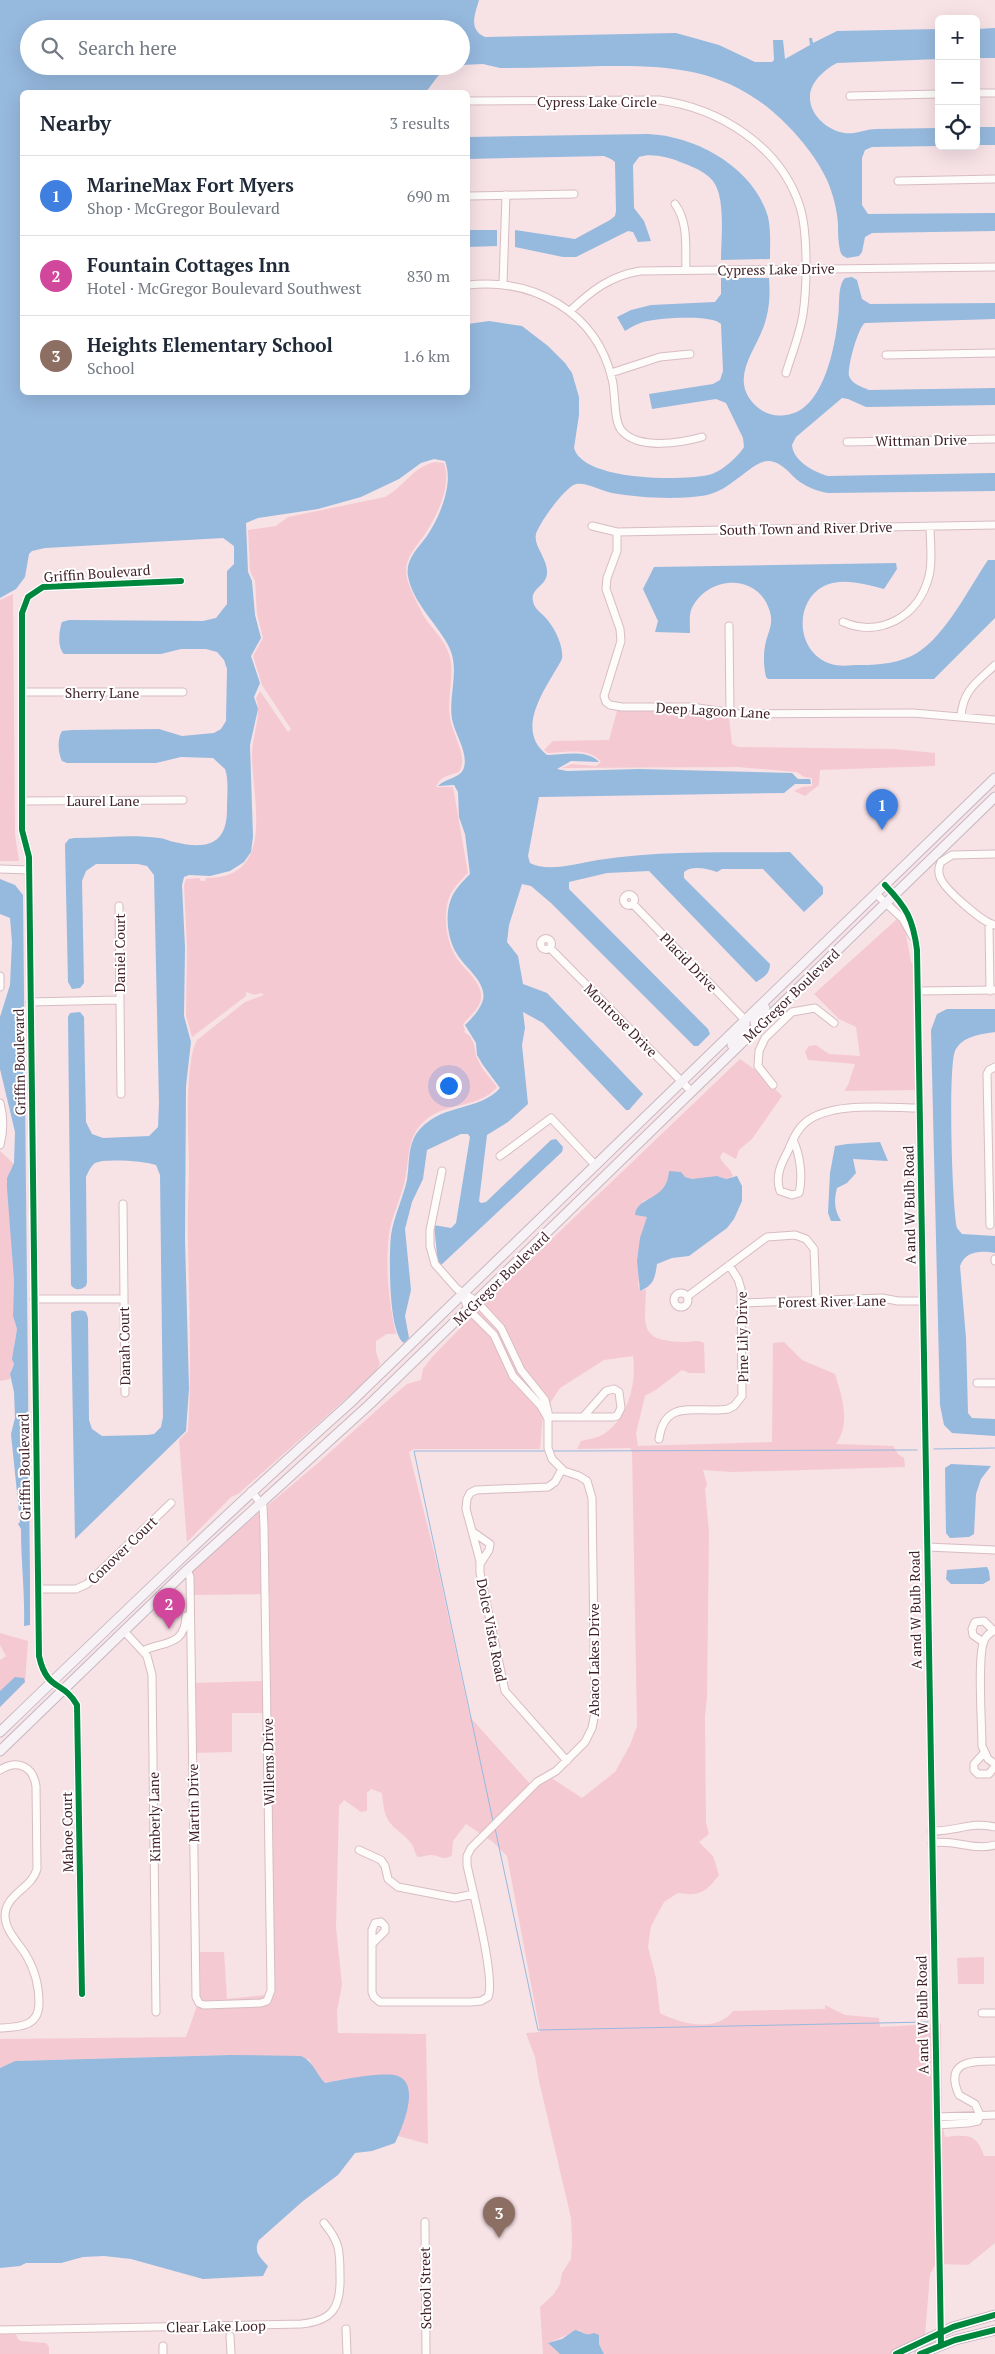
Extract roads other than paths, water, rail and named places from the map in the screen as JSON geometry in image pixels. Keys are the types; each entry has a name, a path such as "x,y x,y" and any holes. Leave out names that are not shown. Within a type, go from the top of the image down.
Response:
{"main road":[{"name":"McGregor Boulevard","path":"0,1732 251,1491 349,1404 463,1295 995,778"},
{"name":"McGregor Boulevard","path":"0,1752 186,1570 370,1404 995,797"},
{"path":"794,993 800,979 809,969 808,960"},
{"path":"757,1029 755,1023 758,1015 786,986 788,980"},
{"path":"719,1066 722,1057 745,1031 746,1020"},
{"path":"573,1208 579,1196 596,1176 596,1166"},
{"path":"186,1570 190,1556 220,1525 223,1518"},
{"path":"896,2354 939,2333 968,2322 995,2315"},
{"path":"920,2354 941,2345 995,2330"}],"street":[{"path":"980,93 995,93"},
{"path":"850,96 935,94"},
{"name":"Cypress Lake Circle","path":"470,101 648,99 684,104 719,117 759,145 776,164 794,191 803,222 802,320 786,372"},
{"path":"898,181 995,179"},
{"path":"470,196 574,194"},
{"path":"503,284 506,195"},
{"path":"675,204 681,213 685,226 686,270"},
{"name":"Cypress Lake Drive","path":"570,312 597,287 622,275 646,270 995,267"},
{"path":"470,285 503,284 533,291 570,312 595,340 611,373 620,429 630,436 646,442 680,442 702,437"},
{"path":"886,355 995,353"},
{"path":"611,373 660,357 690,354"},
{"name":"Wittman Drive","path":"847,442 995,439"},
{"name":"South Town and River Drive","path":"617,532 995,525"},
{"path":"592,526 617,532"},
{"path":"843,622 865,628 877,628 899,620 911,610 929,578 930,526"},
{"name":"Deep Lagoon Lane","path":"617,532 617,551 607,578 606,589 620,629 621,641 604,696 606,702 616,707 691,707 730,713 913,713 995,720"},
{"name":"Griffin Boulevard","path":"51,1683 45,1676 39,1656 29,870 28,851 22,836 22,613 25,602 32,592 49,587 181,581"},
{"path":"729,626 730,713"},
{"path":"961,716 962,703 967,692 995,665"},
{"name":"Sherry Lane","path":"22,692 183,692"},
{"name":"Laurel Lane","path":"22,801 184,800"},
{"path":"918,991 993,990 992,924 977,916 942,882 939,873 943,860 952,855 995,854"},
{"path":"0,869 29,870"},
{"name":"A and W Bulb Road","path":"885,885 911,917 917,950 939,2333 941,2345"},
{"name":"A and W Bulb Road","path":"876,894 908,927 917,950"},
{"name":"Placid Drive","path":"633,904 746,1020"},
{"name":"Daniel Court","path":"119,906 121,1094"},
{"name":"Montrose Drive","path":"550,948 692,1092"},
{"path":"0,976 0,987"},
{"name":"Daniel Court","path":"30,1002 120,1000"},
{"path":"773,1085 758,1066 759,1051 765,1038 792,1012 815,1008 834,1024"},
{"path":"757,1029 765,1038"},
{"path":"990,1225 992,1169 987,1074 989,1070 995,1067"},
{"path":"0,1103 3,1118 3,1132 0,1145"},
{"path":"793,1140 798,1152 800,1190 797,1195 780,1191 778,1182 779,1168 793,1140 806,1121 831,1110 920,1108"},
{"path":"500,1156 551,1118 596,1166"},
{"path":"442,1171 430,1230 431,1252 439,1270 463,1295 476,1301 501,1328 522,1370 545,1400 548,1448 552,1459 562,1469"},
{"name":"Danah Court","path":"123,1204 125,1393"},
{"path":"688,1296 767,1237 790,1235 801,1237 810,1244 815,1255 816,1301"},
{"name":"Pine Lily Drive","path":"659,1439 662,1423 669,1414 728,1409 738,1401 743,1390 740,1284 730,1265"},
{"path":"463,1295 468,1309 494,1335 509,1370 517,1382 540,1405 547,1418"},
{"name":"Forest River Lane","path":"741,1303 882,1298 898,1301 923,1301"},
{"name":"Danah Court","path":"34,1299 124,1299"},
{"path":"977,1384 995,1383"},
{"path":"547,1418 583,1417 616,1416 620,1408 619,1392 614,1389 606,1391 583,1417"},
{"name":"Dolce Vista Road","path":"562,1469 555,1482 548,1487 481,1489 470,1493 466,1509 473,1531 480,1564 480,1574 505,1691 567,1761"},
{"name":"Abaco Lakes Drive","path":"372,1944 372,1992 374,1997 380,2002 485,2000 489,1994 489,1982 474,1894 467,1866 467,1856 471,1848 541,1779 556,1772 567,1761 589,1735 595,1713 592,1498 587,1481 562,1469"},
{"path":"251,1491 261,1502"},
{"name":"Willems Drive","path":"232,2004 267,2001 271,1990 265,1543 264,1508 261,1502"},
{"name":"Conover Court","path":"38,1589 76,1589 87,1584 171,1503"},
{"name":"Dolce Vista Road","path":"473,1531 490,1544 489,1550 480,1564"},
{"path":"927,1547 995,1550"},
{"path":"143,1651 166,1645 182,1633 186,1621 186,1570"},
{"name":"Martin Drive","path":"186,1570 190,1577 195,1992 199,2003 204,2005 232,2004"},
{"path":"983,1642 973,1635 972,1630 975,1622 984,1621 995,1630 983,1642 981,1659 984,1753 995,1765 988,1774 978,1774 974,1770 974,1764 984,1753"},
{"name":"Kimberly Lane","path":"124,1631 143,1651 150,1662 152,1680 156,2012"},
{"name":"Mahoe Court","path":"51,1683 68,1693 77,1705 82,1994"},
{"path":"0,1770 12,1764 24,1766 32,1773 36,1786 37,1869 32,1879 6,1906 5,1917 8,1929 32,1967 38,1987 39,2006 36,2018 31,2023 20,2027 0,2028"},
{"path":"931,1831 944,1831 974,1824 995,1827"},
{"path":"932,1843 949,1841 978,1848 995,1845"},
{"path":"360,1850 381,1860 385,1866 388,1879 398,1887 455,1898 474,1894"},
{"path":"982,2013 995,2013"},
{"path":"980,2115 975,2104 959,2095 956,2078 957,2071 962,2064 971,2061 995,2061"},
{"path":"936,2121 980,2115 995,2115"},
{"name":"School Street","path":"425,2222 426,2354"},
{"name":"Clear Lake Loop","path":"0,2330 301,2324 320,2321 337,2306 341,2289 338,2243 324,2223"},
{"path":"346,2329 347,2354"},
{"path":"230,2336 231,2354"},
{"path":"163,2346 163,2354"}],"water":[{"path":"0,0 479,0 474,21 476,30 485,37 676,33 719,45 755,62 772,62 774,60 773,40 783,40 785,59 810,45 809,38 812,38 813,43 837,31 935,29 935,59 837,63 823,73 815,82 810,92 811,105 824,124 839,132 854,133 873,129 935,128 935,146 872,147 865,150 862,158 862,205 868,214 995,213 995,231 872,233 865,237 862,252 859,256 847,258 842,255 840,250 837,213 829,185 819,165 799,137 766,106 745,92 724,81 702,74 679,69 654,67 500,68 483,64 470,65 470,20 20,20 20,75 440,75 428,90 20,90 20,395 470,395 470,324 489,321 522,326 548,346 572,373 579,397 579,415 574,448 581,459 595,467 613,473 656,478 695,477 713,474 723,468 744,447 743,438 726,403 716,399 652,409 649,394 713,384 720,380 723,371 721,324 707,319 671,318 643,322 625,331 617,317 631,310 651,305 715,302 721,294 721,278 769,278 767,314 762,330 747,362 744,384 747,394 758,408 770,414 782,416 799,411 809,402 825,376 834,345 840,291 845,278 852,277 857,280 862,299 870,304 995,303 995,319 865,323 856,339 851,357 849,376 852,381 869,390 995,388 995,405 866,407 842,398 796,437 792,445 793,451 800,461 811,469 828,476 995,473 995,491 828,493 807,486 782,466 769,461 756,465 716,492 697,497 660,498 635,496 612,493 585,484 576,484 559,498 538,529 536,539 547,568 547,573 544,581 534,593 533,601 536,608 548,620 555,631 560,642 562,659 536,708 533,733 537,745 547,755 581,754 588,755 599,762 571,761 557,769 567,771 639,769 792,773 798,779 810,779 811,784 795,784 784,793 539,797 528,856 530,863 537,866 554,867 646,855 790,852 823,887 823,894 804,912 763,869 722,869 717,872 696,868 684,872 684,878 770,964 768,973 756,982 649,871 607,873 569,882 569,889 708,1029 710,1034 698,1046 694,1046 551,903 531,886 522,884 509,925 507,942 518,956 523,984 547,993 643,1094 629,1110 626,1110 543,1023 523,1012 525,1028 522,1045 528,1104 508,1122 487,1135 479,1201 481,1203 486,1202 551,1140 556,1139 563,1147 562,1152 440,1266 438,1264 434,1225 451,1228 456,1223 470,1137 468,1134 461,1134 427,1150 423,1179 412,1202 405,1229 411,1290 405,1316 409,1338 404,1343 395,1325 392,1309 390,1245 392,1228 407,1180 413,1140 420,1129 440,1115 482,1100 500,1088 477,1055 476,1043 465,1025 480,1007 483,1000 482,987 454,949 448,929 448,908 451,898 470,874 465,834 459,817 458,792 454,785 438,786 461,773 465,764 465,758 452,719 451,710 454,663 448,645 419,603 408,576 410,559 427,536 441,510 448,480 445,461 434,459 421,463 399,479 361,497 318,509 258,518 246,523 248,572 252,581 255,615 261,638 251,656 260,683 254,697 258,709 250,745 253,837 251,852 244,862 230,871 210,876 189,875 184,877 182,885 185,948 184,1016 191,1042 186,1086 185,1240 189,1388 186,1431 75,1539 71,1313 84,1311 88,1318 89,1420 92,1429 102,1436 154,1434 161,1427 163,1417 160,1175 156,1165 116,1160 100,1161 91,1167 86,1177 87,1282 86,1286 80,1289 76,1289 71,1285 68,1017 70,1013 80,1012 84,1017 86,1122 92,1134 103,1138 149,1136 158,1127 159,1103 154,875 147,866 138,864 96,864 86,871 82,881 84,983 80,988 72,989 68,982 65,844 69,839 74,838 128,836 161,838 172,842 196,845 213,842 224,830 228,788 225,769 213,758 181,757 156,763 67,763 62,761 61,758 59,738 62,731 72,730 159,729 182,736 214,733 221,729 226,721 227,669 224,660 217,652 206,649 181,649 161,654 64,654 60,647 60,629 62,622 69,620 203,621 216,618 227,604 227,571 234,564 234,546 223,538 45,548 32,551 29,554 25,577 16,589 0,598"},
{"path":"995,28 995,58 980,58 980,29"},
{"path":"980,127 995,127 995,145 980,145"},
{"path":"648,134 667,136 704,148 737,170 761,199 768,217 770,259 721,260 720,198 713,181 706,174 693,167 659,156 639,157 633,165 634,208 644,221 651,241 638,242 633,232 628,231 576,257 563,257 515,247 515,230 575,239 615,216 615,162 604,156 470,159 470,137"},
{"path":"470,230 497,230 497,246 470,247"},
{"path":"988,560 995,560 995,618 934,679 768,679 766,677 764,654 771,624 771,614 763,597 753,589 743,584 731,583 719,585 708,590 698,599 691,610 690,633 655,632 658,621 643,589 654,567 896,563 897,569 884,589 854,582 831,583 814,593 807,603 803,615 805,639 819,658 831,664 846,666 876,665 904,659 928,645 947,623"},
{"path":"0,879 15,885 23,895 30,1579 30,1625 24,1626 21,1529 18,1524 20,1522 11,1434 15,1418 14,1392 10,1374 14,1364 12,1359 17,1329 13,1316 14,1280 7,1178 14,1163 15,1132 0,1069 0,1017 10,985 12,942 10,918 0,914"},
{"path":"947,1009 995,1009 995,1032 967,1039 955,1051 951,1109 957,1228 962,1234 995,1236 995,1253 974,1253 966,1257 960,1266 966,1338 968,1413 972,1418 995,1419 995,1436 952,1433 944,1425 940,1405 931,1030 937,1014"},
{"path":"880,1142 888,1161 853,1159 856,1173 847,1183 837,1188 836,1192 836,1209 841,1221 831,1221 828,1213 830,1173 835,1146"},
{"path":"669,1171 681,1172 685,1177 692,1179 717,1176 726,1179 737,1176 742,1186 742,1201 734,1219 727,1228 689,1256 672,1258 657,1264 651,1284 640,1291 637,1261 640,1238 647,1217 635,1215 641,1204 663,1188"},
{"path":"951,1464 991,1466 981,1479 976,1494 974,1534 969,1537 950,1538 946,1533 945,1468"},
{"path":"987,1567 990,1580 983,1584 951,1584 946,1579 947,1570"},
{"path":"15,1677 24,1678 25,1682 0,1707 0,1691"},
{"path":"230,2055 301,2056 311,2064 325,2083 373,2075 398,2076 405,2081 409,2097 405,2118 395,2143 372,2151 355,2153 338,2175 303,2201 259,2240 257,2251 268,2266 263,2276 203,2279 131,2259 104,2256 83,2257 61,2263 26,2263 20,2266 0,2268 0,2068 15,2061"},
{"path":"575,2330 586,2334 594,2333 599,2335 599,2344 604,2354 560,2354 548,2343 562,2339"}],"waterway":[{"path":"934,1449 995,1448"},
{"path":"553,1451 917,1450"},
{"path":"493,1821 414,1451 547,1451"},
{"path":"495,1828 538,2030 928,2022"}],"place":[{"name":"MarineMax Fort Myers","path":"882,830"},
{"name":"Fountain Cottages Inn","path":"169,1629"},
{"name":"Heights Elementary School","path":"499,2238"}]}
